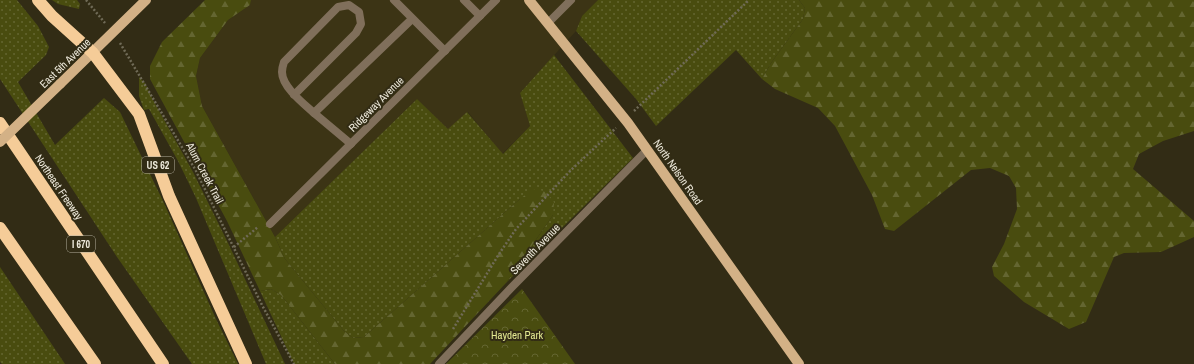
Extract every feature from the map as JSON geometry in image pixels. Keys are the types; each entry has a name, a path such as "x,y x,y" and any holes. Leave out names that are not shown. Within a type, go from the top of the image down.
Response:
{"highway":[{"path":"38,0 52,16 93,53"},
{"name":"US 62","path":"93,53 138,114 169,196 246,364"},
{"name":"Northeast Freeway","path":"0,124 163,364"},
{"path":"0,228 95,364"}],"main road":[{"name":"East 5th Avenue","path":"0,142 146,0"},
{"name":"North Nelson Road","path":"529,0 625,119 799,364"}],"street":[{"path":"394,0 445,51"},
{"path":"464,0 480,16"},
{"name":"Ridgeway Avenue","path":"270,224 496,0"},
{"path":"548,23 571,0"},
{"path":"294,95 356,32 361,24 359,12 349,4 338,7 284,62 282,72 284,80 294,95 351,144"},
{"path":"314,113 412,19"},
{"name":"Seventh Avenue","path":"439,364 512,287 647,150"}],"path":[{"name":"Alum Creek Trail","path":"86,0 114,32 195,169 262,305 294,364"},
{"path":"451,332 516,229 571,170 749,0"},
{"path":"234,247 261,225 270,224"}],"shaded area":[{"path":"251,0 598,0 582,16 576,31 520,93 530,126 502,154 468,112 448,130 417,99 275,237 202,106 196,76 200,58 228,20 250,5"}],"green space":[{"path":"0,0 17,0 38,26 49,47 46,55 18,82 55,145 104,98 120,112 163,201 238,364 192,364 117,257 0,79"},
{"path":"52,0 77,0 80,4 79,9 58,4"},
{"path":"205,0 251,0 250,5 228,20 200,58 196,76 202,106 275,237 285,259 344,331 353,338 364,337 533,189 544,191 554,202 553,215 506,283 430,364 335,364 281,295 271,289 260,291 227,221 150,79 150,66 162,42"},
{"path":"598,0 799,0 805,8 803,19 771,63 762,79 736,50 656,126 636,99 576,31 582,16"},
{"path":"799,0 1194,0 1194,131 1163,141 1139,154 1133,169 1194,221 1194,237 1161,252 1124,253 1114,257 1086,322 1069,329 1024,302 994,276 992,267 1004,244 1017,209 1016,188 1009,176 990,168 971,170 894,231 885,229 872,195 835,126 818,108 775,89 762,79 771,63 803,19 805,8"},
{"path":"554,55 633,158 506,283 553,215 520,199 364,337 353,338 344,331 285,259 275,237 417,99 448,129 467,112 503,154 530,126 520,93"},
{"path":"139,77 145,83 193,172 285,364 266,364 196,198 178,161 149,109 144,110 139,96"},
{"path":"0,267 65,364 2,364 0,362"},
{"path":"271,289 281,295 335,364 294,364 260,291"},
{"name":"Hayden Park","path":"522,289 575,364 446,364"}]}
